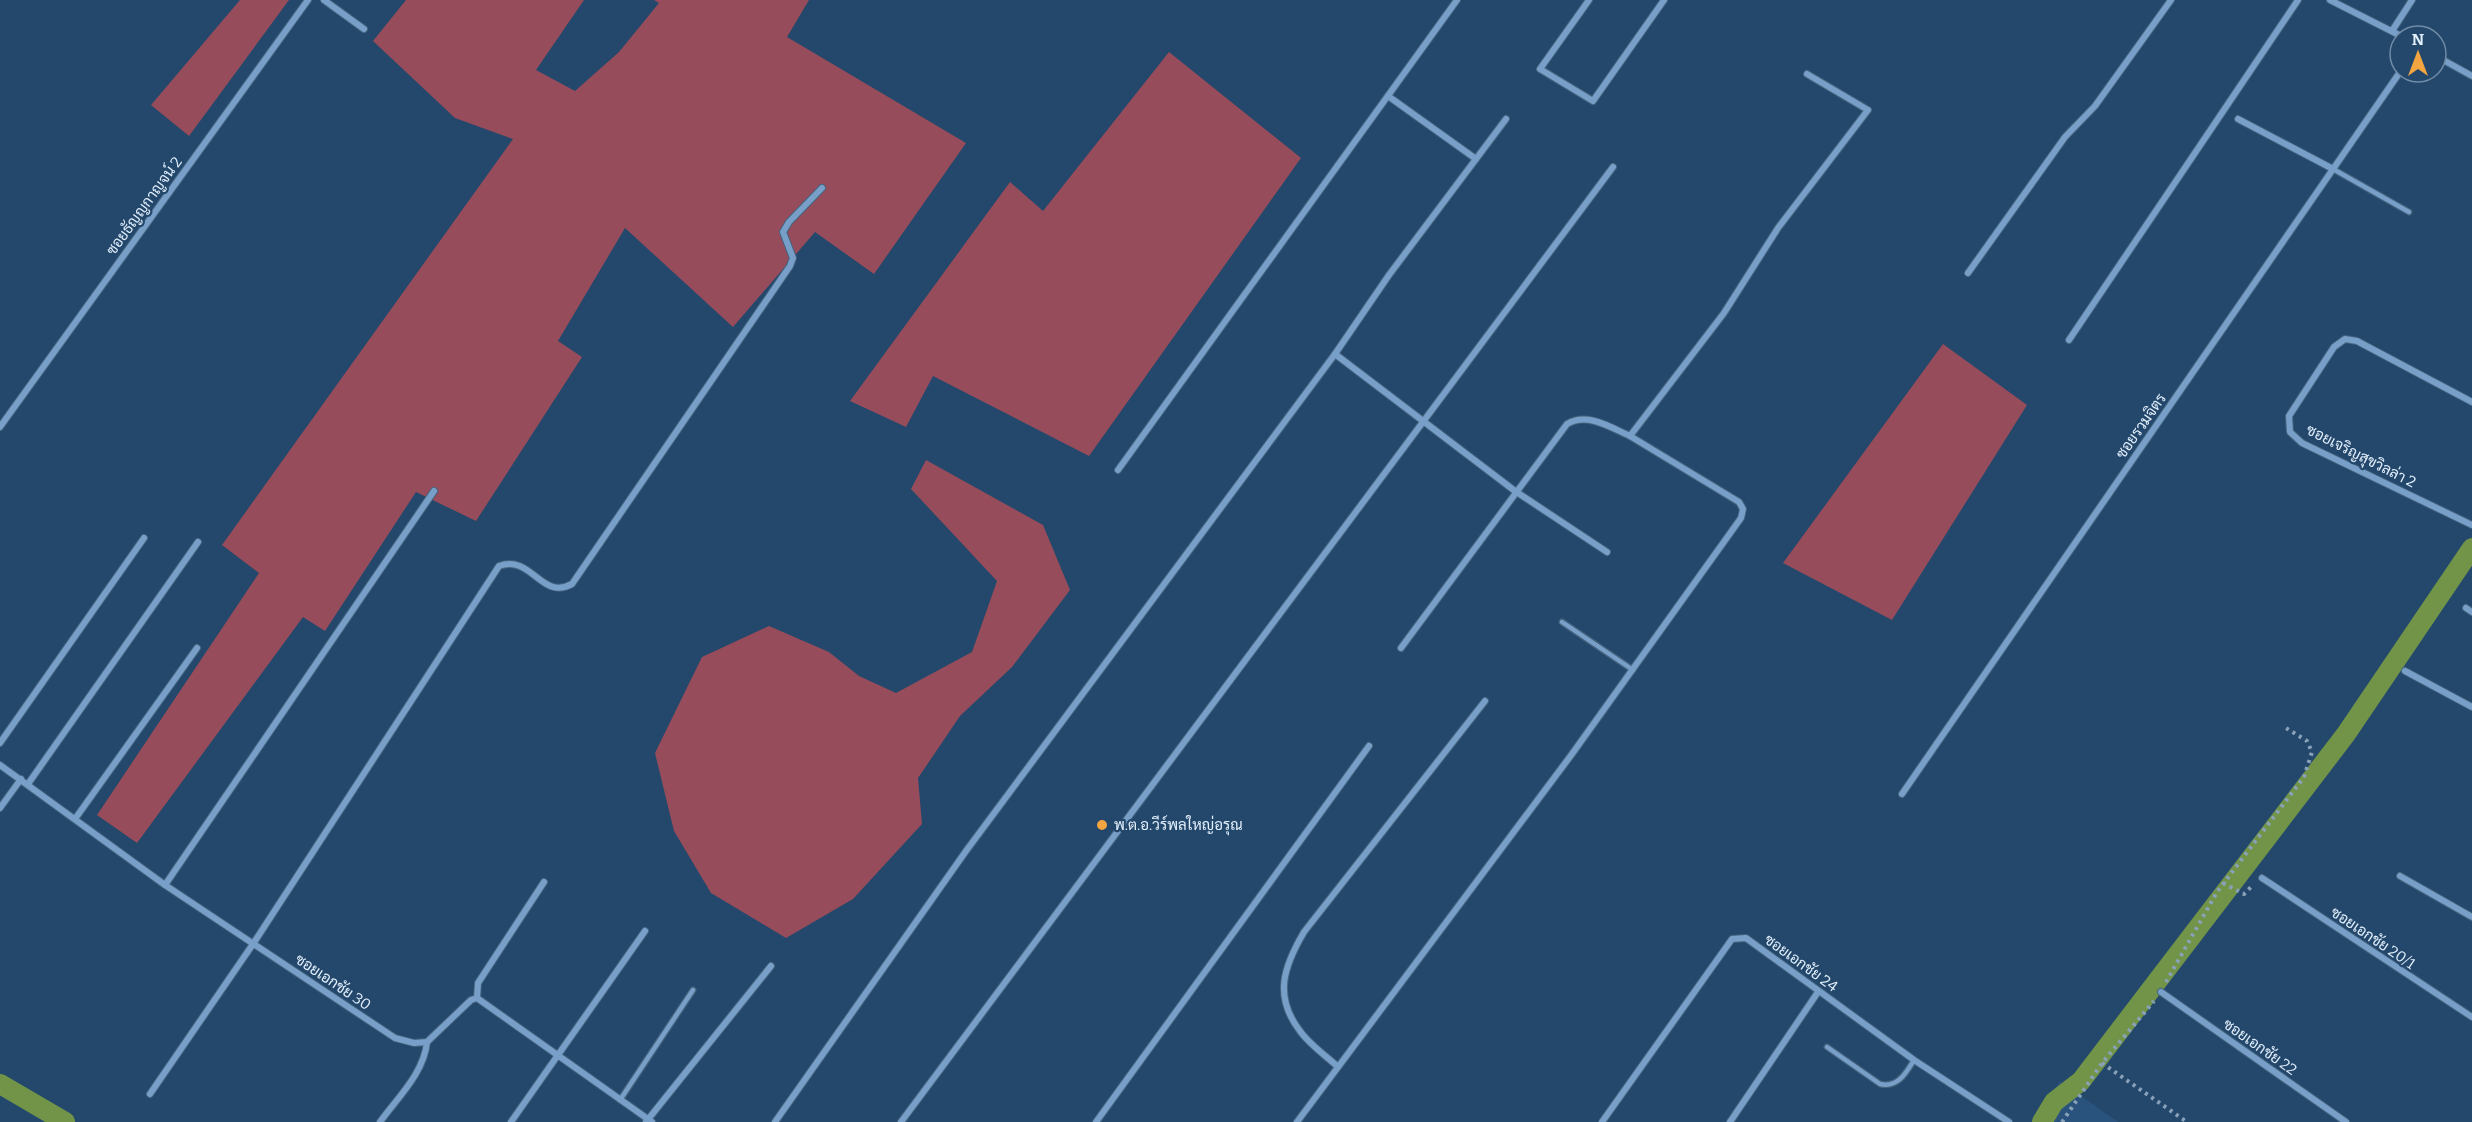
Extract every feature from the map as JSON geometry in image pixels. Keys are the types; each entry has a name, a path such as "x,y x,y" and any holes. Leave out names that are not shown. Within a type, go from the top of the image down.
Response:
{"street":[{"name":"ซอยธัญญกาญจน์ 2","path":"0,427 308,0"},
{"path":"324,0 364,29"},
{"path":"1118,470 1458,0"},
{"path":"1589,0 1540,69 1593,101 1664,0"},
{"path":"1968,273 2065,137 2095,106 2170,0"},
{"path":"2068,340 2298,0"},
{"path":"2330,0 2388,29"},
{"path":"2397,24 2412,0"},
{"path":"2448,63 2472,76"},
{"path":"1630,436 1724,313 1778,228 1868,110 1807,74"},
{"name":"ซอยรวมจิตร","path":"1902,794 2392,84"},
{"path":"1388,96 1476,159"},
{"path":"775,1122 966,851 1335,354 1389,274 1506,119"},
{"path":"2238,119 2333,169"},
{"path":"901,1122 1613,167"},
{"path":"150,1094 253,944 499,566 509,562 519,564 553,588 563,589 572,584 790,266 793,258 783,232 789,222 822,188"},
{"name":"ซอยเจริญสุขวิลล่า 2","path":"2472,402 2357,341 2345,339 2334,347 2289,417 2290,432 2302,443 2472,525"},
{"path":"1335,354 1515,491 1607,552"},
{"path":"1297,1122 1572,754 1741,518 1743,509 1739,502 1630,436 1585,418 1576,419 1567,424 1515,491 1401,648"},
{"path":"165,885 434,491"},
{"path":"0,743 144,538"},
{"path":"28,784 198,542"},
{"path":"75,819 197,648"},
{"path":"2405,671 2472,707"},
{"path":"1337,1066 1300,1031 1286,1003 1282,982 1289,958 1304,932 1485,701"},
{"path":"1096,1122 1369,746"},
{"name":"ซอยเอกชัย 30","path":"0,765 165,885 395,1038 414,1043 427,1042"},
{"path":"0,808 21,779"},
{"path":"2400,876 2472,917"},
{"name":"ซอยเอกชัย 20/1","path":"2262,878 2472,1017"},
{"path":"477,998 478,983 544,882"},
{"path":"511,1122 645,932"},
{"name":"ซอยเอกชัย 24","path":"1602,1122 1732,939 1746,938 1914,1060 2008,1122"},
{"path":"477,998 648,1121 771,966"},
{"path":"1730,1122 1818,992"},
{"name":"ซอยเอกชัย 22","path":"2161,992 2346,1122"},
{"path":"380,1122 417,1072 425,1057 427,1042 471,1000 477,998"}],"lane":[{"path":"2333,169 2409,212"},
{"path":"1562,622 1633,670"},
{"path":"620,1100 693,990"},
{"path":"1827,1047 1880,1084 1887,1086 1893,1085 1904,1077 1914,1060"}],"path":[{"path":"2062,1122 2102,1063 2161,992 2223,883 2304,777 2312,752 2307,741 2286,728"},
{"path":"2223,883 2244,894 2262,878"},
{"path":"2102,1063 2187,1122"}],"shaded area":[{"path":"240,0 289,0 189,136 151,105"},
{"path":"406,0 584,0 536,70 575,91 619,52 659,3 654,0 809,0 787,37 966,143 874,274 815,232 733,327 625,228 558,341 582,357 476,521 416,492 325,631 303,617 137,843 97,815 259,573 222,545 513,139 455,118 373,41"},
{"path":"1169,52 1301,158 1089,456 933,376 906,427 850,401 1010,182 1043,211"},
{"path":"1943,344 2027,405 1892,620 1783,563"},
{"path":"926,460 1043,525 1070,590 1012,667 960,716 918,778 922,824 853,899 786,938 711,893 674,831 655,753 702,657 769,626 829,652 859,676 896,693 972,652 997,581 911,489"},
{"path":"2060,1081 2118,1122 2033,1122"}],"waterway":[{"path":"2042,1122 2054,1102 2081,1081 2346,734 2472,548"},
{"path":"0,1084 65,1122"}],"place":[{"name":"พ.ต.อ.วีร์พลใหญ่อรุณ","path":"1102,825"}]}
